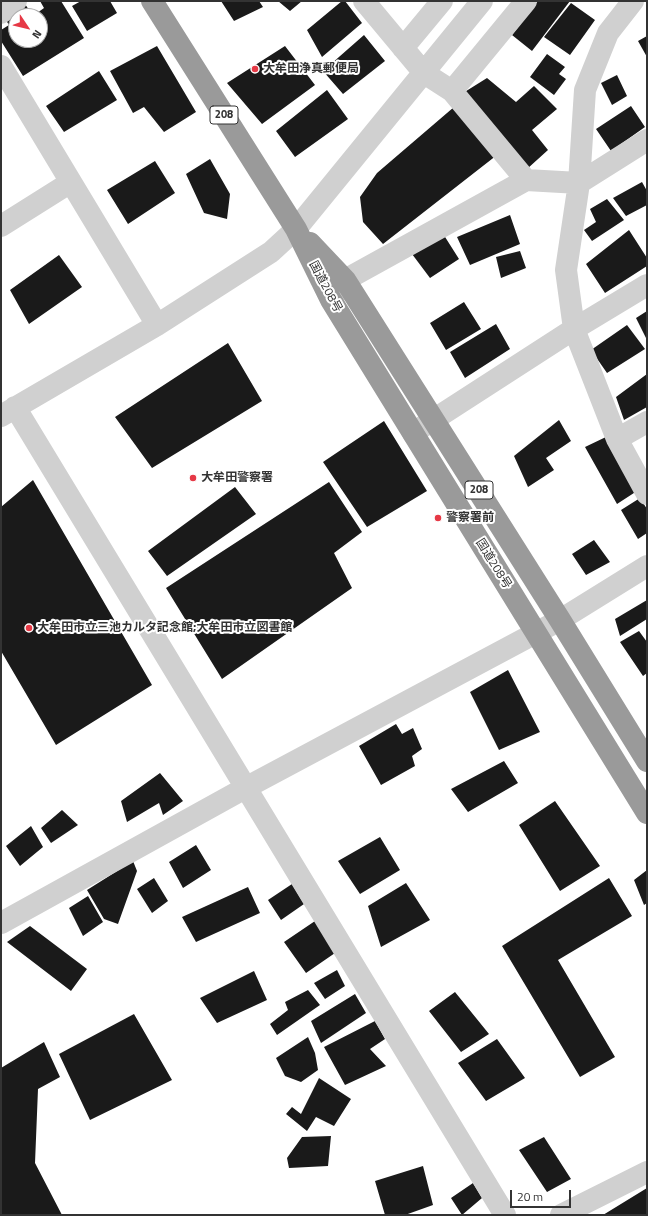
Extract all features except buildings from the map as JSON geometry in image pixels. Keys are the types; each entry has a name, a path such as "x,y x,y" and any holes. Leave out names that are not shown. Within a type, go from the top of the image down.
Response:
{"highway":[{"name":"国道208号","path":"152,1 296,229 331,300 647,813"},
{"name":"国道208号","path":"296,229 346,280 434,418 647,761"}],"street":[{"path":"1,13 16,1"},
{"path":"364,1 424,73 452,91 526,180"},
{"path":"403,48 442,1"},
{"path":"452,91 526,1"},
{"path":"633,1 608,33 585,90 579,183 566,270 574,329 617,439 647,494"},
{"path":"477,7 296,229 271,252 157,325 8,412 245,788 505,1215"},
{"path":"1,66 157,325"},
{"path":"331,300 346,280 526,180 579,183 647,140"},
{"path":"1,226 71,182"},
{"path":"413,433 434,418 574,329 647,285"},
{"path":"617,439 647,422"},
{"path":"1,924 245,788 560,620 647,566"},
{"path":"561,1215 647,1172"}],"place":[{"name":"大牟田浄真郵便局","path":"255,69"},
{"name":"大牟田警察署","path":"193,478"},
{"name":"警察署前","path":"438,518"},
{"name":"大牟田市立三池カルタ記念館;大牟田市立図書館","path":"29,628"}]}
